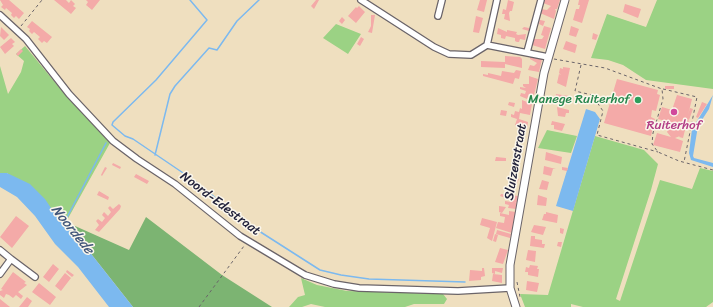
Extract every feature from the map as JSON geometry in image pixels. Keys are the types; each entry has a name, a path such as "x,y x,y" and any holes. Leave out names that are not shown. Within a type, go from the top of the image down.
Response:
{"street":[{"path":"361,0 434,47 449,54 471,55 487,45 548,57"},
{"path":"438,16 442,0"},
{"path":"487,45 497,0"},
{"path":"527,52 541,0"},
{"name":"Sluizenstraat","path":"519,305 510,265 548,57 565,0"},
{"name":"Noord-Edestraat","path":"0,15 36,50 70,94 113,141 175,184 248,241 305,275 342,286 458,291 514,287"},
{"path":"0,250 36,277"},
{"path":"0,274 12,259"}],"path":[{"path":"17,30 42,0"},
{"path":"548,57 605,68 662,89 697,97 684,163"},
{"path":"581,64 575,91 592,95 604,111 597,136 658,152 684,163 713,170"},
{"path":"658,152 652,144 653,133 663,99 662,89"},
{"path":"199,307 248,241"},
{"path":"514,287 519,305"}],"green space":[{"path":"657,0 713,0 713,89 646,80 623,65 608,60 591,58 607,14 646,27"},
{"path":"336,24 361,34 348,54 323,38"},
{"path":"25,46 67,97 110,143 66,222 59,220 54,212 7,173 0,173 0,66 8,94 21,72 24,61 16,54"},
{"path":"547,130 577,136 571,153 538,148"},
{"path":"595,136 644,150 658,164 616,299 620,301 660,180 692,189 700,168 713,171 713,302 706,307 583,307 571,304 571,307 525,307 520,294 548,295"},
{"path":"146,217 222,275 272,307 133,307 66,222 129,250"},
{"path":"301,278 317,285 347,291 443,294 447,299 444,304 414,304 405,307 325,307 311,304 302,307 289,307 298,297 305,295"}],"water":[{"path":"713,95 709,109 698,126 693,156 694,158 713,163 713,167 691,160 689,153 692,129"},
{"path":"586,109 595,112 600,119 573,211 556,206"},
{"name":"Noordede","path":"0,173 7,173 30,184 45,199 59,220 66,222 133,307 109,307 78,267 55,244 35,216 17,197 0,187"}],"building":[{"path":"0,0 9,0 24,13 19,19 16,16 14,18 11,15 12,13 6,8 5,10 1,7 3,5"},
{"path":"54,0 66,0 69,3 71,0 75,4 73,6 76,8 71,14"},
{"path":"86,0 100,0 92,10 86,5 88,2"},
{"path":"316,0 319,0 314,9 311,6"},
{"path":"480,0 487,0 484,12 477,10"},
{"path":"508,0 514,2 512,11 509,13 510,21 504,19 505,14 502,14 503,9 506,10"},
{"path":"544,0 560,0 557,9 555,9 554,19 540,13 541,9 547,10 551,6 543,3"},
{"path":"579,0 589,0 582,23 573,20 576,9 579,9"},
{"path":"625,4 641,9 638,18 623,12"},
{"path":"359,6 365,12 356,23 348,16 356,7 357,8"},
{"path":"371,15 375,15 372,33 368,32 371,26"},
{"path":"476,16 483,18 479,33 473,32"},
{"path":"342,17 345,20 342,24 339,21"},
{"path":"540,20 545,21 543,26 539,24"},
{"path":"32,21 52,37 47,43 44,41 42,43 38,39 40,37 34,32 32,34 29,31 30,29 27,27"},
{"path":"544,26 551,28 545,49 532,45 534,39 542,39 544,36 541,35"},
{"path":"571,26 579,29 576,37 569,35"},
{"path":"1,27 9,35 4,40 0,36"},
{"path":"524,27 529,28 529,31 522,29"},
{"path":"498,28 507,32 507,30 517,32 516,34 518,35 526,34 525,40 520,39 519,42 517,42 515,41 515,38 506,36 505,39 501,38 501,35 497,34"},
{"path":"593,33 598,35 596,40 592,39"},
{"path":"361,37 364,39 360,46 357,44"},
{"path":"11,38 15,42 12,44 14,46 5,54 0,47"},
{"path":"566,41 577,45 575,53 563,49"},
{"path":"21,49 23,51 18,56 16,54"},
{"path":"505,56 520,57 522,59 522,68 505,64 505,68 481,67 481,61 505,62"},
{"path":"530,56 542,59 539,72 528,70 530,65 534,66 537,63 530,59"},
{"path":"563,67 570,68 566,87 557,83 559,74 561,75 559,73 560,68 563,69"},
{"path":"516,70 521,71 519,79 515,78 513,84 483,76 483,74 488,75 488,73 501,76 502,71 514,73"},
{"path":"529,76 538,79 534,95 529,94 527,99 520,96 521,93 525,94 526,91 520,89 520,87 526,88 523,84 529,84"},
{"path":"617,79 658,90 657,94 660,95 656,111 652,110 651,117 655,119 651,136 604,123"},
{"path":"665,86 674,86 674,89 665,89"},
{"path":"556,94 569,96 568,101 558,101 558,99 555,99"},
{"name":"Ruiterhof","path":"677,95 692,99 688,115 690,108 693,109 689,120 687,119 689,121 687,127 658,119 662,107 672,110"},
{"path":"522,100 532,104 530,115 520,113 519,119 528,122 527,128 515,125 517,119 511,117 511,114 514,115 515,111 519,112 520,108 522,109"},
{"path":"509,102 515,103 514,107 508,105"},
{"path":"702,102 707,104 698,118 696,117"},
{"path":"557,107 569,110 569,113 566,113 565,117 558,116"},
{"path":"501,110 507,111 506,116 500,115"},
{"path":"552,121 565,124 562,131 554,129 554,125 551,125"},
{"path":"674,124 679,126 681,131 682,129 685,130 683,138 679,137 680,136 675,138 683,141 680,152 653,145 657,133 671,137 667,132 669,127"},
{"path":"546,152 562,157 561,164 545,160"},
{"path":"496,157 506,158 506,161 495,161"},
{"path":"113,163 121,167 120,169 112,165"},
{"path":"544,166 556,169 553,169 551,176 543,174"},
{"path":"105,167 107,168 102,176 101,175"},
{"path":"562,167 568,168 567,171 562,170"},
{"path":"513,168 519,169 517,178 519,179 516,185 511,184 513,177 510,176 511,173 513,173"},
{"path":"136,174 149,181 147,184 134,177"},
{"path":"542,180 549,182 547,190 539,189"},
{"path":"99,191 109,197 108,200 97,195"},
{"path":"501,194 518,196 517,203 515,202 517,204 516,209 508,208 509,205 505,204 505,201 511,202 512,200 500,196"},
{"path":"538,195 547,198 546,206 537,205"},
{"path":"119,204 121,206 120,209 99,232 95,230 99,225 96,221 98,219 102,222 105,218 102,215 104,212 108,216 111,212 108,208 110,206 113,209"},
{"path":"499,206 506,207 502,213 499,212"},
{"path":"509,211 516,212 512,233 496,228 498,222 504,223 505,217 500,216 500,213 509,215"},
{"path":"546,212 558,215 557,223 542,220"},
{"path":"16,216 29,226 12,248 0,237"},
{"path":"482,218 497,222 492,241 487,238 490,228 480,225"},
{"path":"534,225 546,227 543,235 531,232"},
{"path":"560,228 564,229 563,234 560,233"},
{"path":"497,230 511,234 510,238 496,234"},
{"path":"495,234 498,235 496,242 493,241"},
{"path":"531,236 535,236 535,239 542,240 542,244 545,244 544,248 530,246"},
{"path":"558,242 562,242 561,247 557,246"},
{"path":"500,248 508,250 503,264 495,262"},
{"path":"528,250 536,251 535,262 526,260"},
{"path":"53,264 59,269 49,282 43,277"},
{"path":"530,265 538,266 538,277 528,275 528,272 525,272 526,267 529,268"},
{"path":"482,268 484,268 485,276 481,277 481,280 469,281 470,270 482,271"},
{"path":"492,268 503,268 502,273 495,271 495,274 492,273"},
{"path":"67,270 74,275 72,277 66,272"},
{"path":"13,272 26,282 24,283 27,285 18,292 23,296 21,299 16,295 13,298 6,294 4,298 0,295 0,291 3,290 1,289"},
{"path":"65,273 71,278 61,291 55,286"},
{"path":"493,274 502,275 502,283 492,281"},
{"path":"527,281 539,283 537,292 526,290"},
{"path":"39,283 56,297 50,305 32,292"},
{"path":"27,297 32,301 28,307 19,307"},
{"path":"0,299 10,307 0,307"}],"waterway":[{"path":"190,0 207,20 156,80 113,122 112,125 125,136 133,139 192,179 248,224 320,270 369,279 465,282"},
{"path":"155,155 170,94 175,86 209,48 217,50 237,21 259,0"},
{"name":"Noordede","path":"64,223 106,143"}],"place":[{"name":"Manege Ruiterhof","path":"638,100"},
{"name":"Ruiterhof","path":"674,112"}]}
